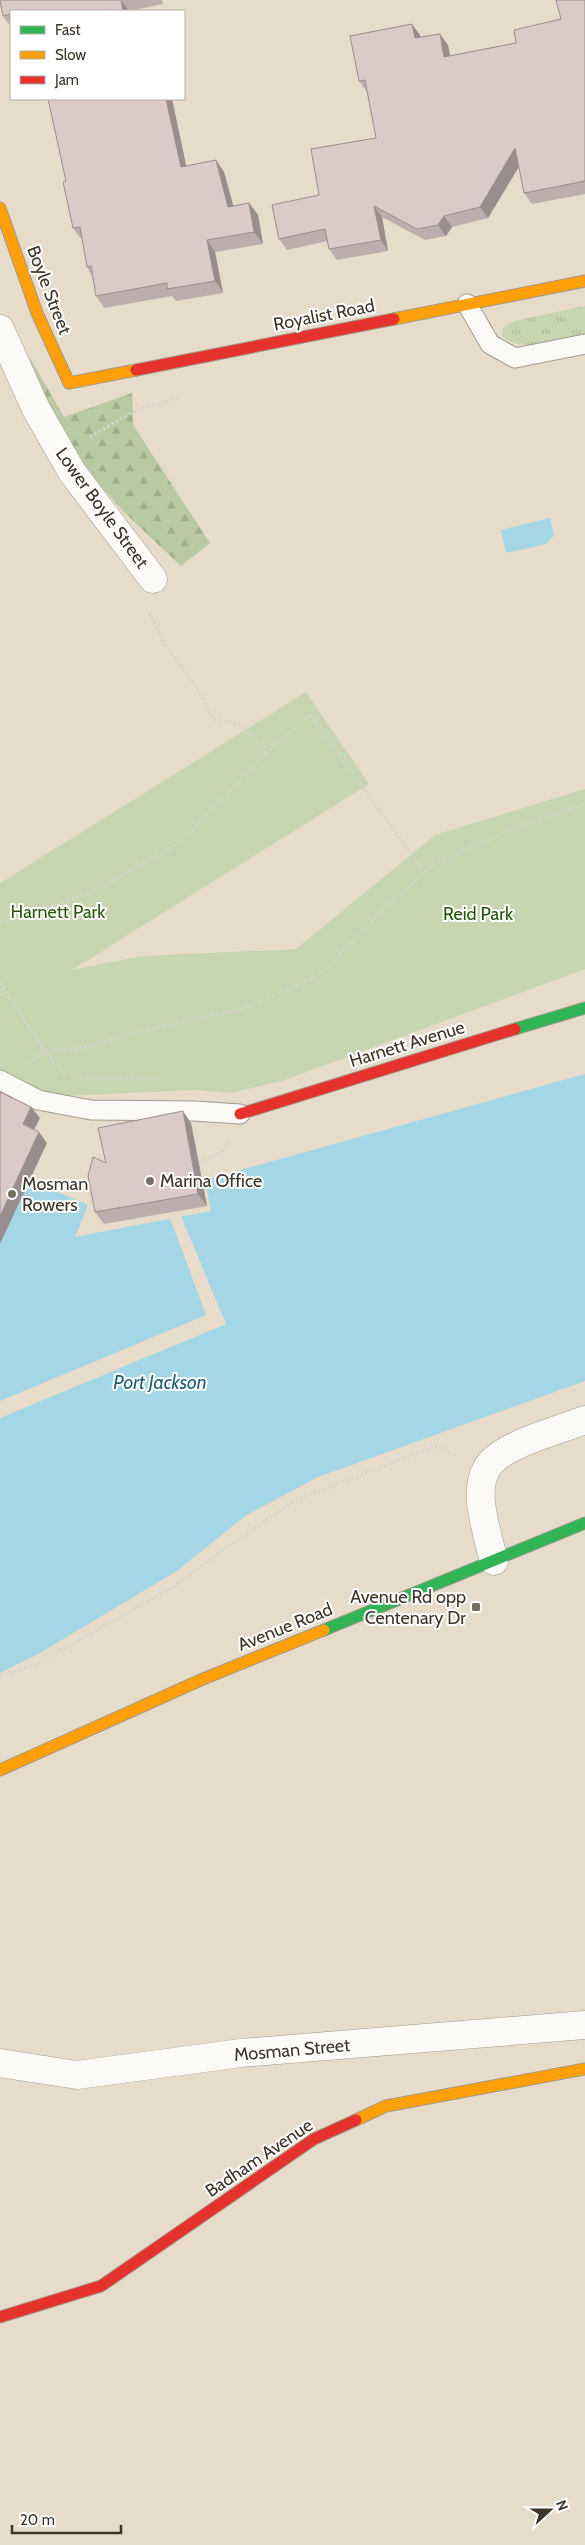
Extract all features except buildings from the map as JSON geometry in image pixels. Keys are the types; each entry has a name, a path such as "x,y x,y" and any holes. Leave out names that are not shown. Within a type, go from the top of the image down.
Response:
{"street":[{"name":"Boyle Street","path":"0,208 37,313 69,383"},
{"name":"Royalist Road","path":"69,383 585,281"},
{"name":"Lower Boyle Street","path":"0,329 36,409 72,472 153,579"},
{"name":"Harnett Avenue","path":"240,1114 585,1008"},
{"path":"494,1561 481,1500 482,1481 487,1467 498,1456 516,1447 585,1420"},
{"name":"Avenue Road","path":"0,1770 202,1678 585,1523"},
{"name":"Mosman Street","path":"0,2063 77,2075 241,2053 585,2025"},
{"name":"Badham Avenue","path":"0,2317 102,2286 314,2139 386,2106 585,2069"}],"lane":[{"path":"467,304 490,344 515,358 585,344"},
{"path":"0,1080 38,1100 91,1110 194,1110 240,1114"}],"path":[{"path":"84,488 88,478 84,441 136,410 179,398 178,362"},
{"path":"153,579 142,598 165,644 199,691 213,719 239,724 266,753"},
{"path":"0,923 89,894 182,840 266,753 310,714 421,867"},
{"path":"24,1067 45,1051 82,1048 151,1028 241,1010 312,978 320,974 387,906 434,864 512,829 585,804"},
{"path":"0,983 45,1051 67,1078"},
{"path":"0,1676 37,1664 176,1586 220,1552 296,1500 435,1446 487,1467"}],"green space":[{"path":"585,306 585,335 530,345 510,342 502,336 503,328 514,321"},
{"path":"30,358 64,417 132,393 133,425 210,543 181,566 127,515 61,442 27,374"},
{"name":"Reid Park","path":"306,692 369,784 72,970 142,956 296,949 435,835 585,789 585,969 282,1081 231,1093 193,1090 0,1099 0,883"}],"water":[{"path":"550,518 554,535 546,544 506,553 501,530"},
{"name":"Port Jackson","path":"585,1074 585,1381 318,1477 245,1516 177,1571 40,1653 0,1673 0,1179 60,1193 88,1205 75,1237 211,1211 205,1180"}],"pier":[{"path":"181,1216 226,1324 0,1418 0,1401 206,1315 170,1218"}],"traffic: fast":[{"path":"515,1029 585,1008"},
{"path":"324,1630 585,1523"}],"traffic: slow":[{"path":"0,208 37,313 69,383 136,370"},
{"path":"394,319 585,281"},
{"path":"0,1770 203,1679 324,1630"},
{"path":"356,2120 386,2106 585,2069"}],"traffic: jam":[{"path":"136,370 394,319"},
{"path":"240,1114 515,1029"},
{"path":"0,2317 101,2286 314,2139 356,2120"}],"place":[{"name":"Marina Office","path":"150,1181"},
{"name":"Mosman Rowers","path":"12,1194"},
{"name":"Avenue Rd opp Centenary Dr","path":"476,1607"}],"park label":[{"name":"Harnett Park","path":"58,912"}]}
